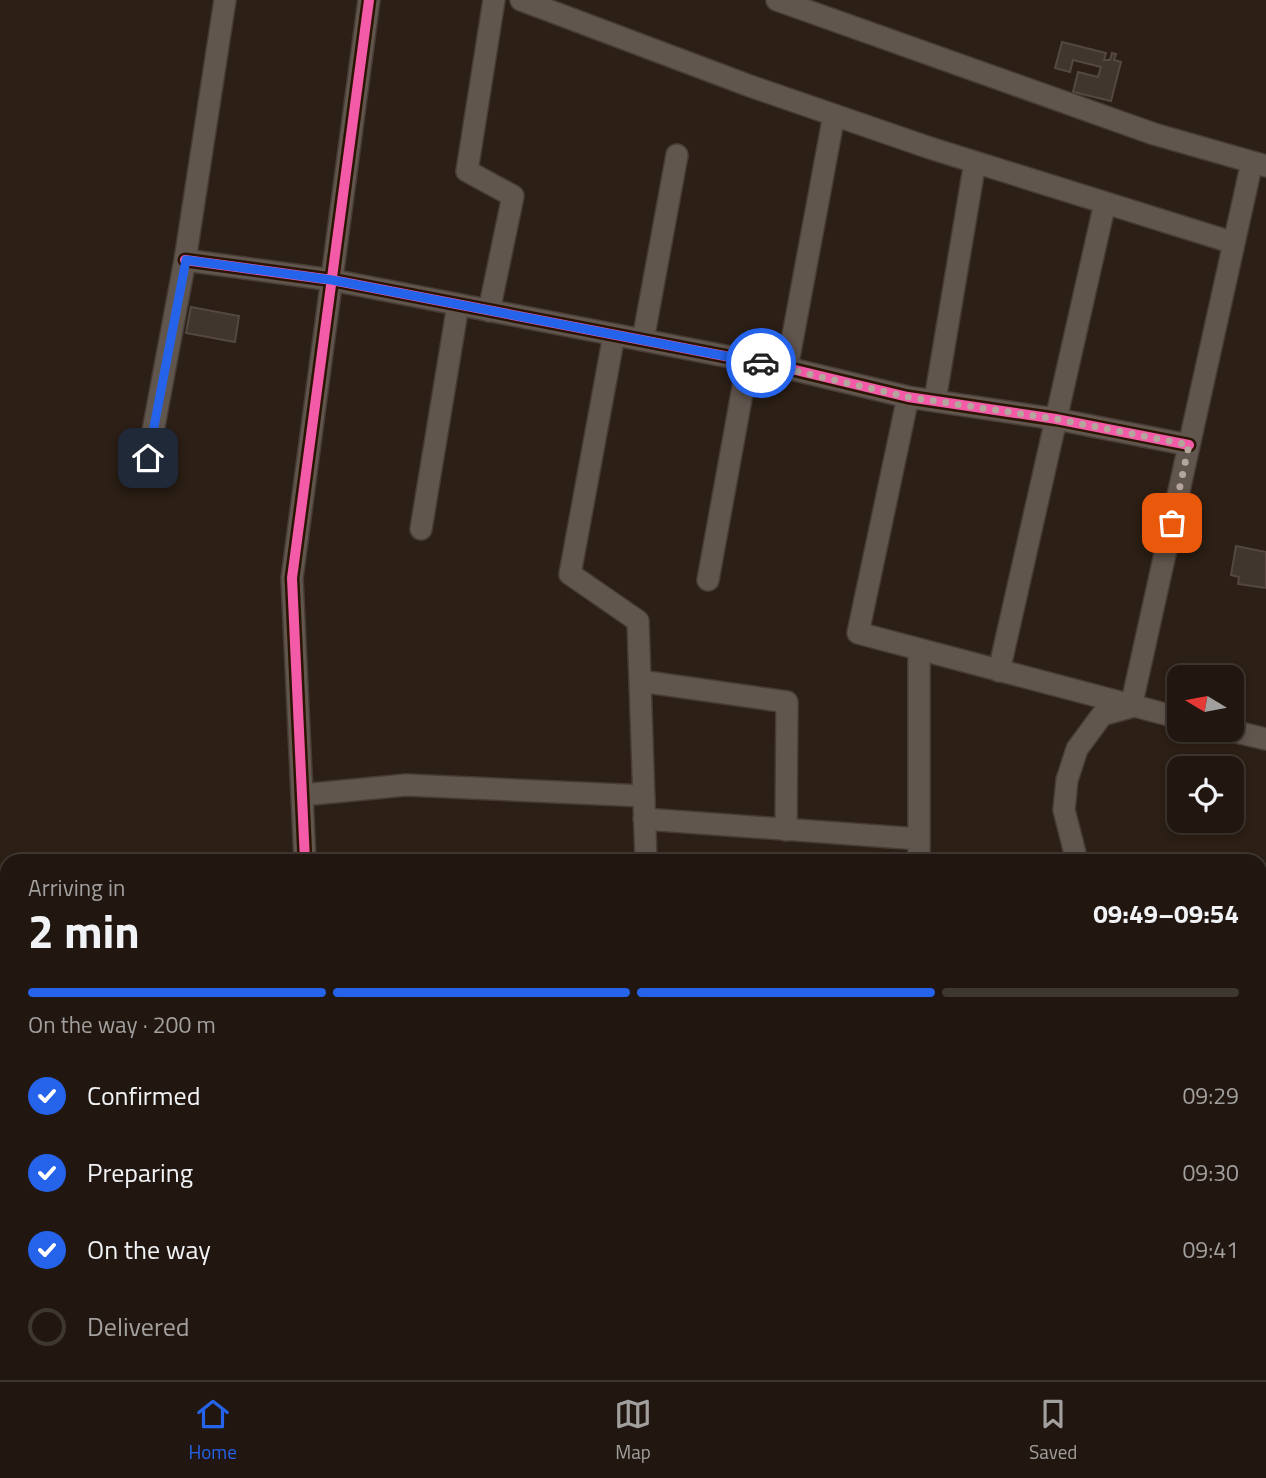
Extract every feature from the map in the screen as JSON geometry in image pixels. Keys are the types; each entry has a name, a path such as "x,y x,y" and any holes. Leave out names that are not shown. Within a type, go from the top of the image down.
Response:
{"street":[{"path":"148,458 186,260 225,0"},
{"path":"305,854 292,578 369,0"},
{"path":"489,311 513,196 467,171 494,0"},
{"path":"522,0 834,115 1234,243"},
{"path":"776,0 1154,134 1259,164 1234,243 1131,706"},
{"path":"787,368 834,115"},
{"path":"643,340 677,155"},
{"path":"935,400 975,162"},
{"path":"999,671 1105,202"},
{"path":"186,260 332,280 748,360 908,397 1056,419 1189,445"},
{"path":"421,529 458,304"},
{"path":"614,335 570,574 638,621 646,854"},
{"path":"708,580 748,360"},
{"path":"908,397 858,633 1167,715"},
{"path":"919,650 919,854"},
{"path":"640,681 787,702 786,830"},
{"path":"1075,854 1064,810 1067,780 1077,749 1102,715 1131,706"},
{"path":"1244,734 1266,739"},
{"path":"302,795 406,786 644,796"},
{"path":"644,820 919,839"}],"building":[{"path":"1062,42 1106,53 1104,60 1110,60 1112,53 1116,54 1114,60 1121,62 1111,101 1073,92 1078,72 1098,77 1101,67 1073,60 1070,72 1055,68"},
{"path":"191,307 239,316 235,342 186,333"},
{"path":"1236,546 1266,552 1266,588 1238,584 1239,577 1231,575"}],"cycle path":[{"path":"305,854 292,578 369,0"},
{"path":"185,260 332,280 787,368 908,397 1056,419 1189,445"}],"way so far":[{"path":"761,363 908,397 1056,419 1189,445 1172,523"}],"route":[{"path":"148,458 186,260 332,280 761,363"}]}
